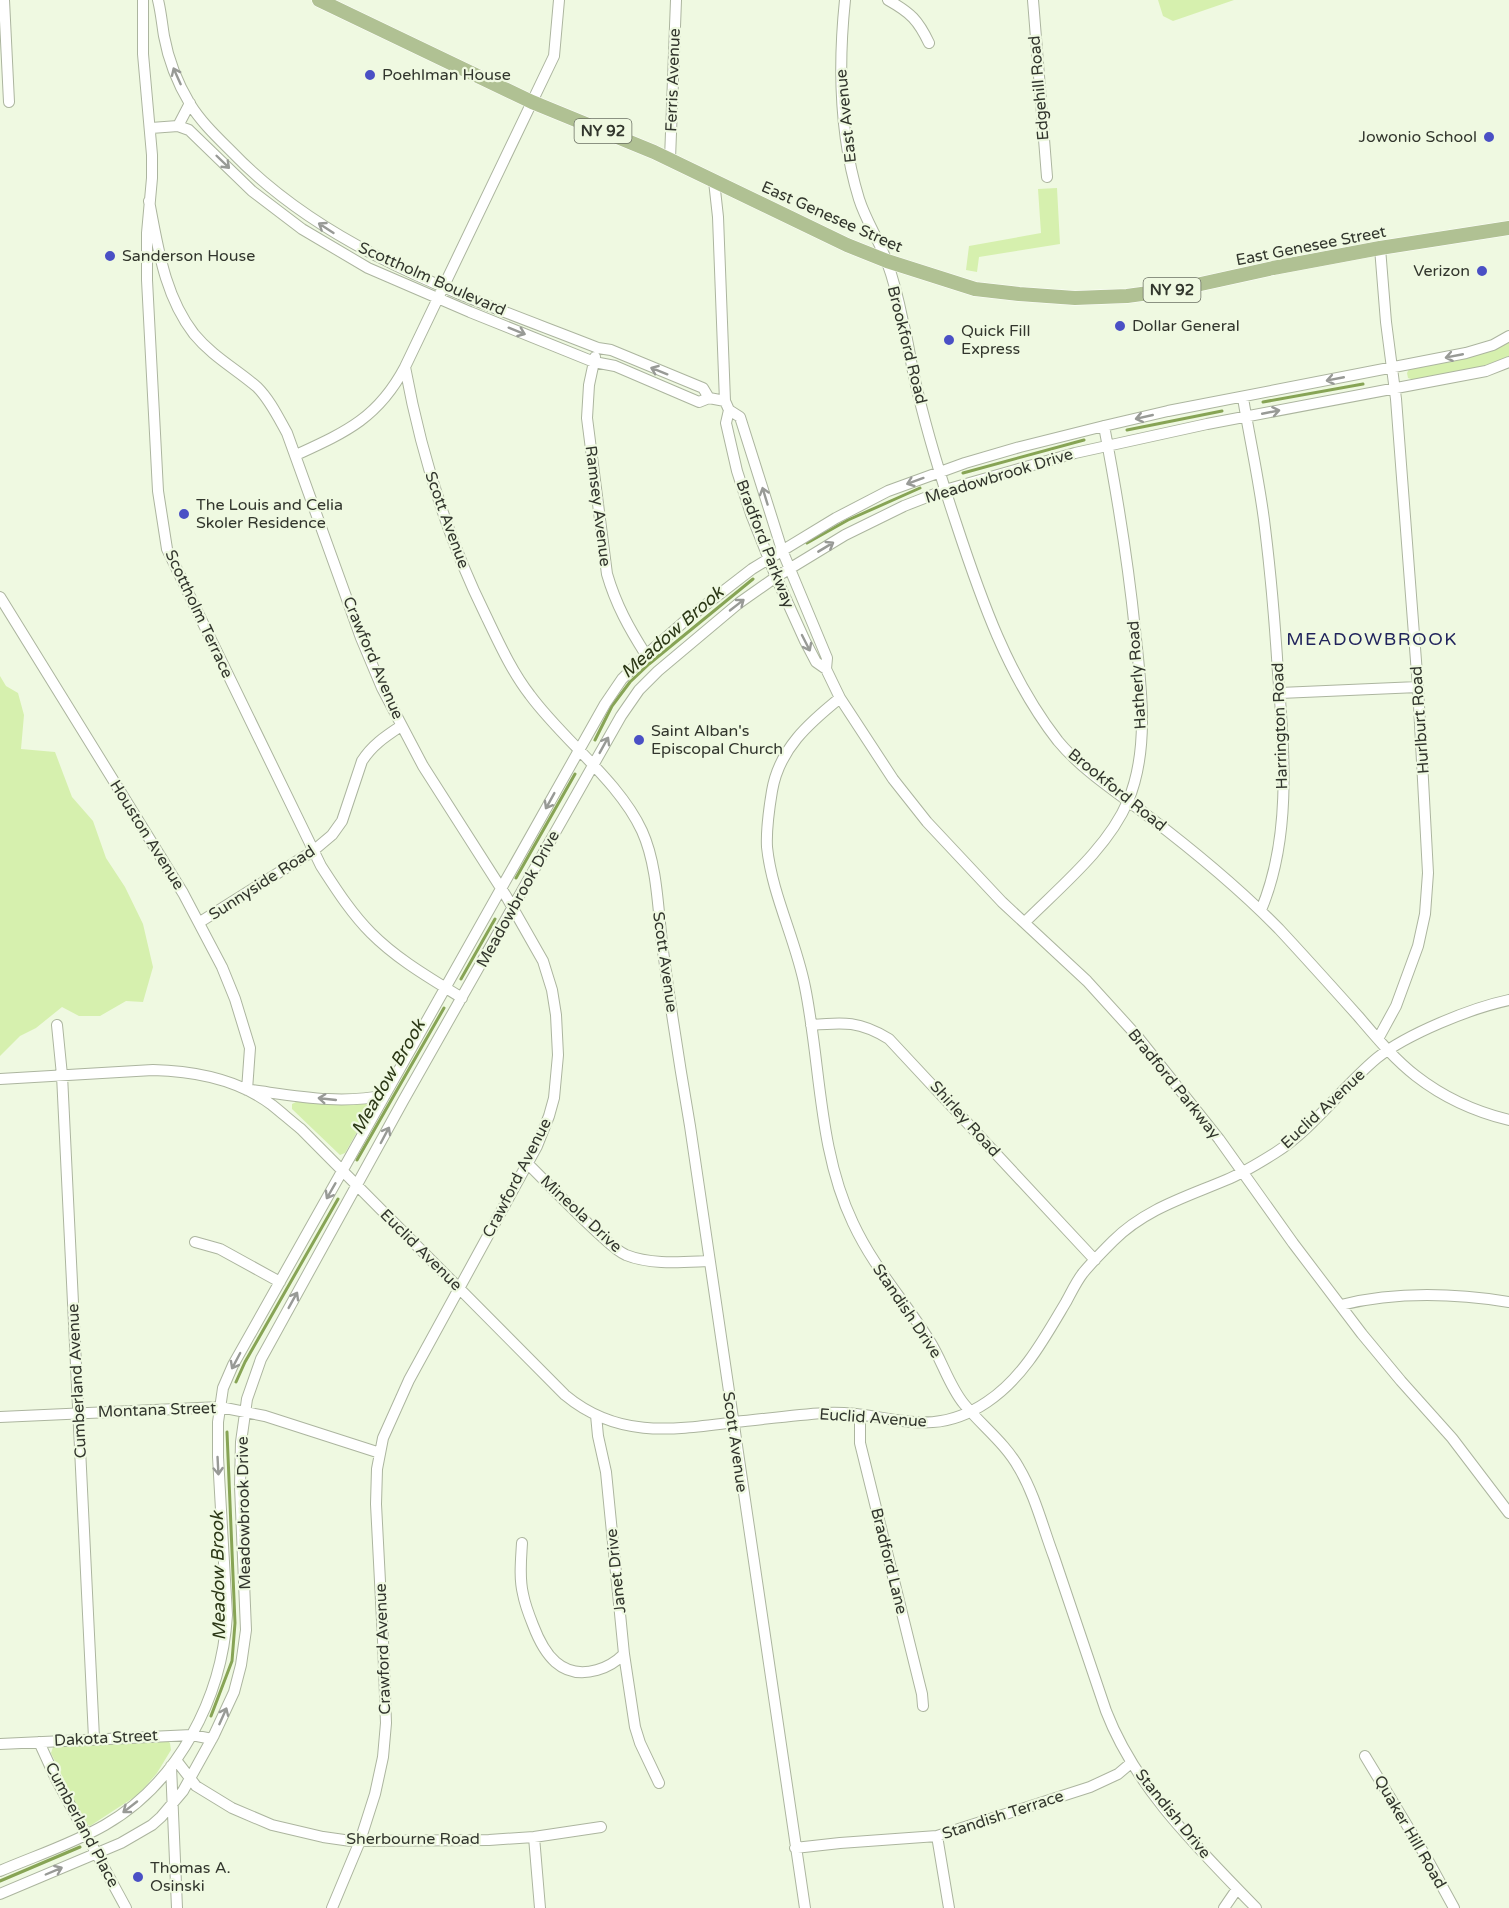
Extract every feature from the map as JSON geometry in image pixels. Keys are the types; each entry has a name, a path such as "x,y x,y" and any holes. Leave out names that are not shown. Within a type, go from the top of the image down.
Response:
{"main road":[{"name":"East Genesee Street","path":"319,0 532,102 670,159 847,245 886,261 975,289 1028,295 1104,298 1178,289 1272,268 1380,248 1509,228"}],"street":[{"path":"4,0 9,102"},
{"path":"143,0 143,54 151,128 178,126 190,104"},
{"name":"Scottholm Boulevard","path":"158,0 164,38 173,66 190,104 250,171 310,218 344,239 400,268 703,388 709,398 727,406"},
{"path":"296,455 343,434 363,420 388,396 405,367 554,56 559,0"},
{"name":"Ferris Avenue","path":"670,159 676,0"},
{"name":"East Avenue","path":"845,0 840,61 848,153 867,222 886,261"},
{"path":"888,0 912,16 919,24 929,44"},
{"name":"Edgehill Road","path":"1033,0 1047,177"},
{"name":"Scottholm Boulevard","path":"178,126 189,130 252,191 302,229 368,268 594,362 615,366 699,402 709,398"},
{"name":"Scottholm Terrace","path":"151,128 152,178 147,233 147,290 158,491 167,549 313,851 342,899 370,933 415,969 462,998"},
{"name":"Bradford Parkway","path":"714,181 718,217 726,423 737,471 776,577 816,663 826,669"},
{"name":"Crawford Avenue","path":"149,201 168,286 182,314 195,334 211,350 258,388 271,404 287,433 382,688 423,766 501,888 543,961 552,990 554,1007 558,1055 554,1098 549,1116 528,1164 409,1380 389,1422 380,1453 376,1504 386,1723 375,1794 360,1841 332,1908"},
{"name":"Hurlburt Road","path":"1378,1039 1396,1006 1418,946 1425,914 1428,873 1428,839 1418,687 1395,387 1386,322 1380,248"},
{"name":"Brookford Road","path":"886,261 903,322 914,378 945,490 968,560 991,621 1015,673 1038,714 1061,744 1088,770 1185,845 1261,910 1388,1050 1415,1076 1441,1093 1472,1108 1509,1120"},
{"name":"Meadowbrook Drive","path":"0,1871 87,1835 134,1805 174,1763 192,1735 215,1684 225,1641 227,1615 218,1457 223,1388 501,888 605,704 622,679 686,620 768,559 836,518 888,491 1020,447 1104,426 1168,411 1479,350 1509,336"},
{"name":"Ramsey Avenue","path":"598,348 589,385 587,418 607,574 613,596 624,619 646,655"},
{"name":"Meadowbrook Drive","path":"0,1894 97,1854 152,1825 173,1803 190,1779 212,1739 234,1692 246,1630 240,1486 241,1442 244,1411 261,1359 621,716 639,690 658,671 739,603 789,568 845,535 904,506 945,490 1044,460 1246,417 1486,371 1509,362"},
{"name":"Scott Avenue","path":"405,367 414,419 434,488 471,586 499,644 529,694 628,806 642,833 650,858 805,1908"},
{"name":"Harrington Road","path":"1243,398 1265,526 1280,693 1284,777 1278,854 1261,910"},
{"name":"Bradford Parkway","path":"727,406 740,417 782,550 827,658 826,669 840,698 893,779 927,822 1002,902 1087,981 1137,1036 1218,1139 1362,1334 1452,1438 1509,1513"},
{"name":"Hatherly Road","path":"1025,922 1112,831 1128,801 1136,773 1141,739 1139,680 1129,573 1104,426"},
{"name":"Houston Avenue","path":"0,597 200,922 231,988 250,1048 247,1090"},
{"path":"1280,693 1418,687"},
{"name":"Standish Drive","path":"840,698 810,722 785,753 772,788 767,847 774,882 805,985 830,1152 843,1199 875,1265 930,1341 963,1403 1005,1448 1020,1469 1038,1512 1116,1735 1131,1763 1163,1808 1256,1908"},
{"name":"Sunnyside Road","path":"200,922 313,851 332,835 342,821 363,760 368,752 401,726"},
{"name":"Euclid Avenue","path":"0,1079 170,1070 206,1076 247,1090 271,1104 301,1129 565,1395 585,1410 615,1423 665,1430 709,1427 827,1412 932,1423 971,1412 1001,1392 1024,1368 1041,1345 1083,1274 1115,1239 1141,1218 1173,1201 1242,1173 1276,1153 1294,1139 1388,1050 1456,1017 1509,1000"},
{"name":"Shirley Road","path":"811,1025 857,1024 873,1029 889,1039 1095,1260"},
{"name":"Cumberland Avenue","path":"57,1025 62,1075 94,1738"},
{"name":"Euclid Avenue","path":"247,1090 340,1101 385,1095"},
{"name":"Mineola Drive","path":"528,1164 614,1248 626,1255 678,1263 708,1261"},
{"path":"195,1242 220,1249 280,1282"},
{"path":"1341,1305 1386,1296 1421,1294 1481,1297 1509,1302"},
{"name":"Montana Street","path":"0,1417 220,1407 265,1416 380,1453"},
{"name":"Janet Drive","path":"596,1414 606,1472 624,1654 635,1727 659,1783"},
{"name":"Bradford Lane","path":"860,1415 860,1443 922,1694 923,1706"},
{"path":"522,1544 522,1592 538,1639 555,1662 566,1669 588,1672 605,1668 624,1654"},
{"name":"Dakota Street","path":"0,1744 192,1735 212,1739"},
{"name":"Cumberland Place","path":"39,1742 126,1908"},
{"name":"Quaker Hill Road","path":"1365,1756 1454,1908"},
{"path":"174,1763 173,1803 177,1908"},
{"name":"Sherbourne Road","path":"174,1763 203,1792 223,1803 273,1825 323,1837 360,1841 489,1840 534,1837 601,1827"},
{"name":"Standish Terrace","path":"795,1848 938,1836 1090,1787 1118,1774 1131,1763"},
{"path":"938,1836 949,1908"},
{"path":"534,1837 540,1908"},
{"path":"1224,1908 1237,1889"}],"green space":[{"path":"1158,0 1234,0 1173,21 1163,16"},
{"path":"1057,188 1060,244 979,257 977,272 966,270 969,246 1041,233 1038,189"},
{"path":"1509,341 1509,356 1498,361 1414,380 1408,378 1409,369"},
{"path":"0,676 6,686 18,693 24,715 21,749 55,752 72,797 93,821 106,858 125,887 143,924 153,967 143,1002 126,1001 100,1016 79,1016 62,1007 36,1028 20,1036 0,1056"},
{"path":"298,1101 364,1103 370,1109 345,1153 340,1155 292,1109 292,1104"},
{"path":"166,1740 170,1743 171,1750 157,1773 139,1794 90,1826 85,1823 51,1753 53,1747"}],"waterway":[{"name":"Meadow Brook","path":"1263,402 1363,384"},
{"name":"Meadow Brook","path":"1127,430 1222,411"},
{"name":"Meadow Brook","path":"963,473 1084,440"},
{"name":"Meadow Brook","path":"807,543 848,520 920,488"},
{"name":"Meadow Brook","path":"595,740 612,706 630,682 753,579"},
{"name":"Meadow Brook","path":"516,878 575,774"},
{"name":"Meadow Brook","path":"461,979 495,919"},
{"name":"Meadow Brook","path":"357,1160 444,1008"},
{"name":"Meadow Brook","path":"236,1382 245,1362 338,1199"},
{"name":"Meadow Brook","path":"211,1716 232,1661 235,1623 227,1432"},
{"name":"Meadow Brook","path":"0,1881 80,1847"}],"place":[{"name":"Poehlman House","path":"370,75"},
{"name":"Jowonio School","path":"1489,137"},
{"name":"Sanderson House","path":"110,256"},
{"name":"Verizon","path":"1482,271"},
{"name":"Dollar General","path":"1120,326"},
{"name":"Quick Fill Express","path":"949,340"},
{"name":"The Louis and Celia Skoler Residence","path":"184,514"},
{"name":"Saint Alban's Episcopal Church","path":"639,740"},
{"name":"Thomas A. Osinski","path":"138,1877"}],"district":[{"name":"MEADOWBROOK","path":"1372,639"}]}
